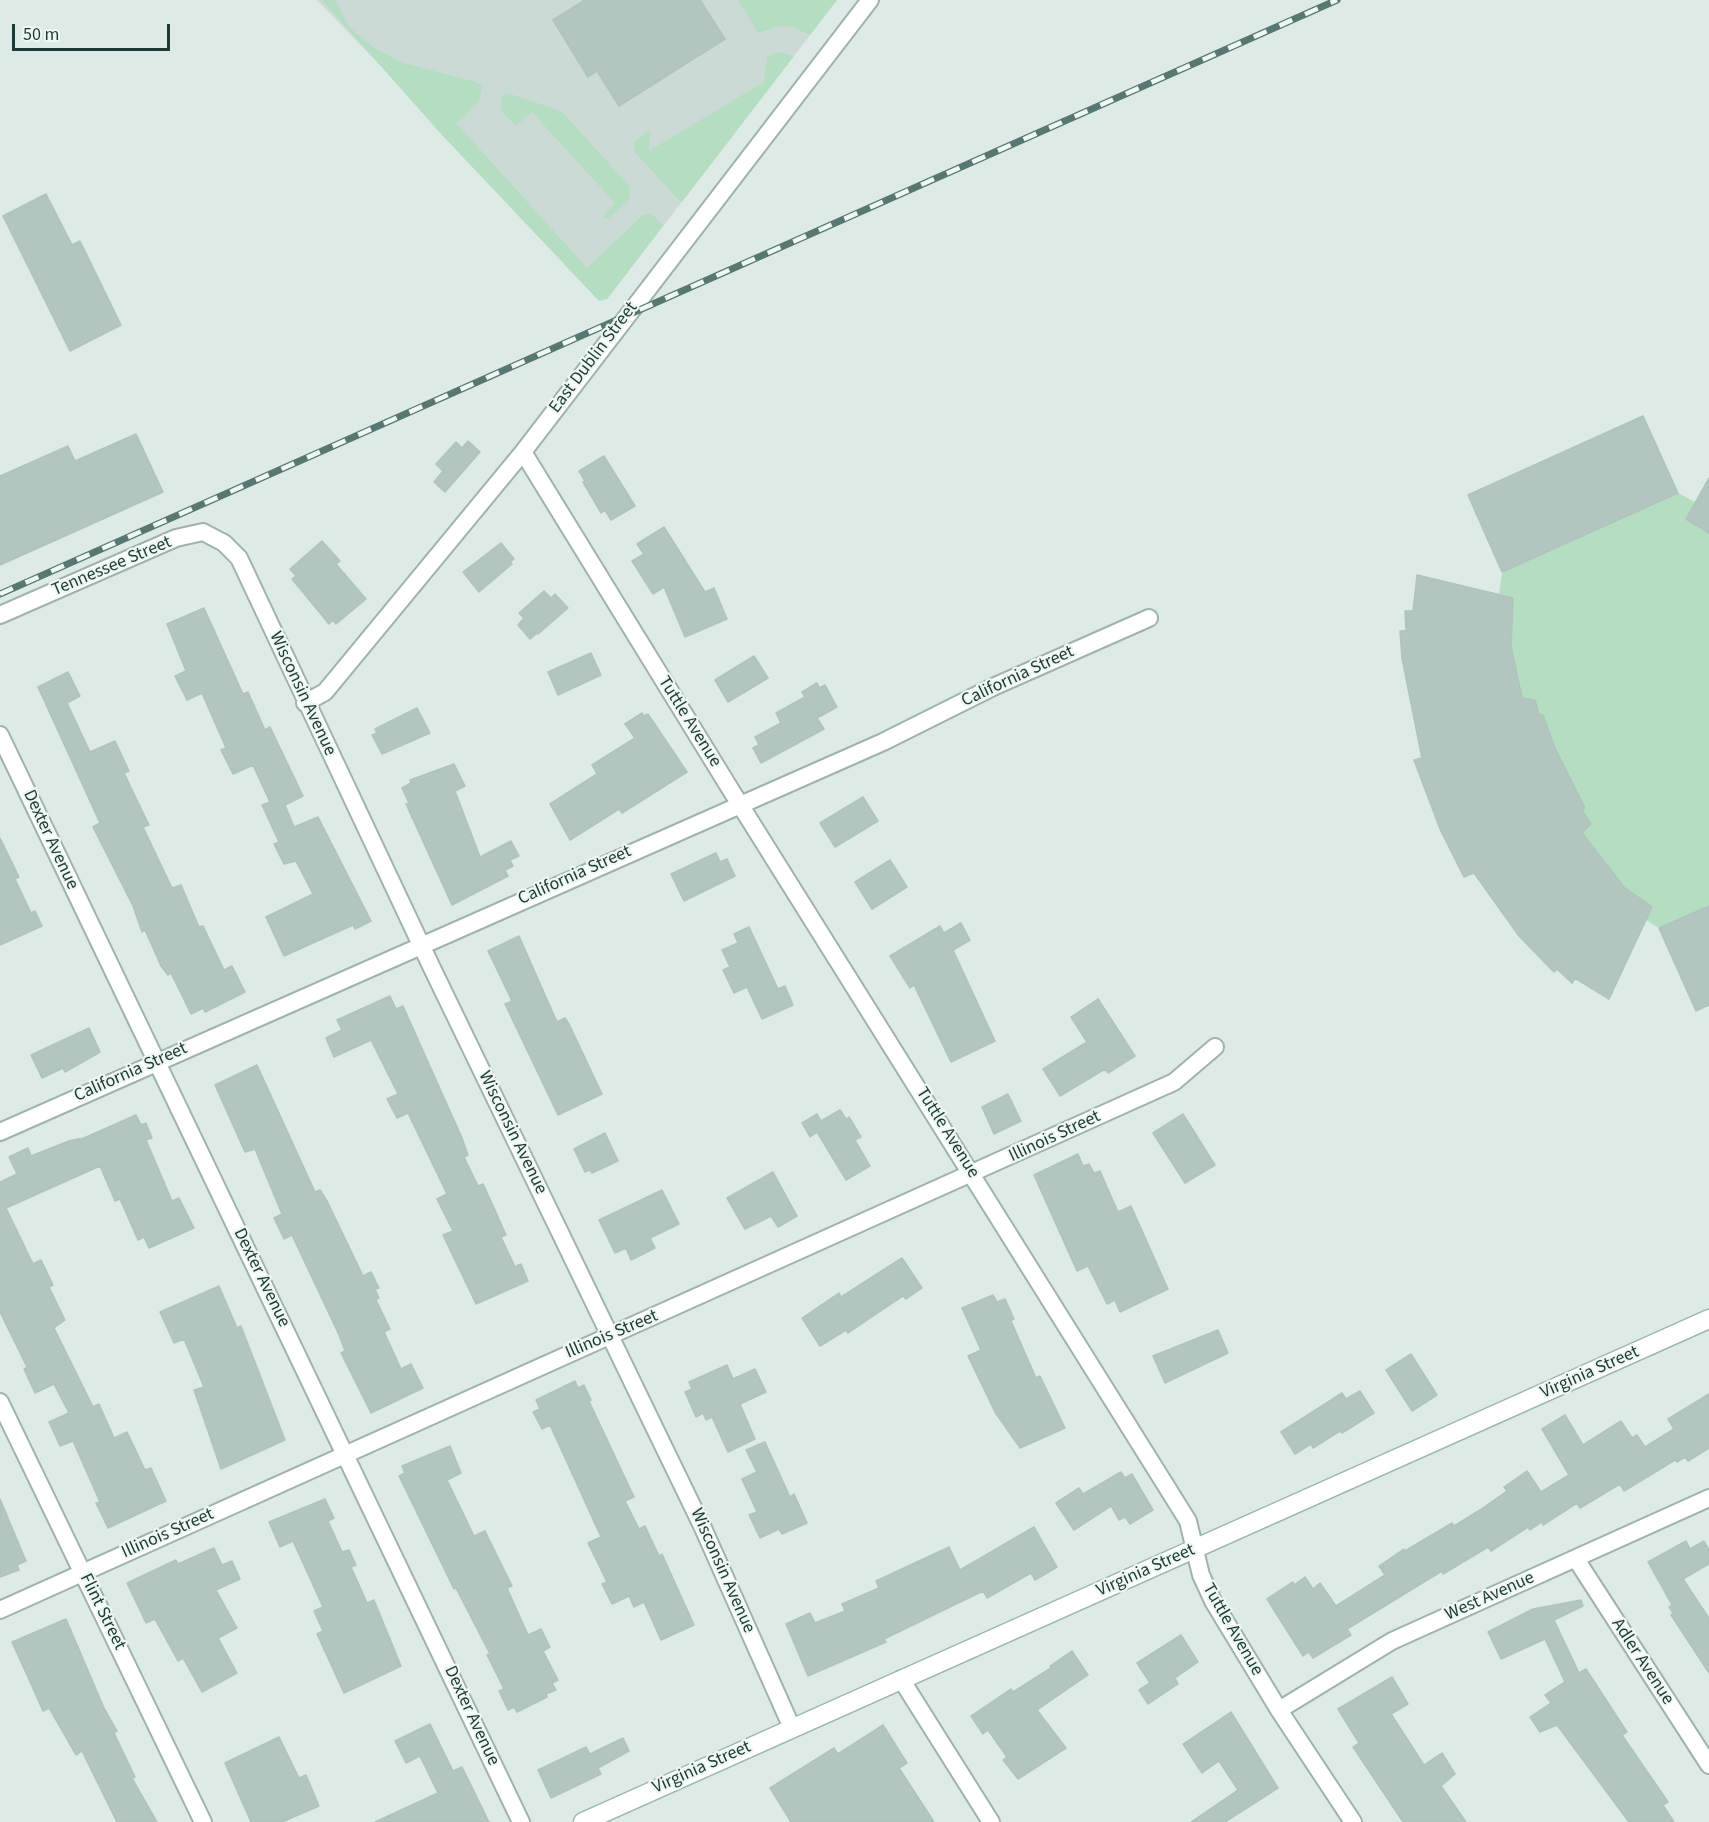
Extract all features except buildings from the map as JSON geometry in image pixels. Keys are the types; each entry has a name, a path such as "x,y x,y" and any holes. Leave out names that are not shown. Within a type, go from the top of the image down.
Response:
{"street":[{"name":"East Dublin Street","path":"306,703 325,692 523,452 870,0"},
{"name":"Tuttle Avenue","path":"523,452 1188,1521 1201,1575 1213,1601 1279,1710 1353,1822"},
{"name":"Tennessee Street","path":"0,615 176,538 203,532 224,543"},
{"name":"Wisconsin Avenue","path":"224,543 239,558 420,944 703,1528 792,1728"},
{"name":"California Street","path":"0,1132 420,944 883,742 993,687 1149,618"},
{"name":"Dexter Avenue","path":"0,735 521,1822"},
{"name":"Illinois Street","path":"0,1610 1174,1082 1215,1047"},
{"name":"Virginia Street","path":"587,1821 1709,1319"},
{"name":"Flint Street","path":"0,1402 203,1822"},
{"name":"West Avenue","path":"1279,1710 1392,1641 1709,1498"},
{"name":"Adler Avenue","path":"1576,1559 1709,1765"},
{"path":"901,1679 991,1822"}],"shaded area":[{"path":"317,0 837,0 607,299"}],"green space":[{"path":"322,0 335,0 350,28 374,48 403,63 476,82 482,87 479,102 456,123 587,268 643,215 652,214 663,226 607,299 599,301 442,135"},
{"path":"738,0 837,0 810,35 793,27 780,26 758,33"},
{"path":"778,52 794,56 682,202 634,151 635,141 650,130 649,151 764,82 767,57"},
{"path":"507,93 558,110 565,115 630,187 629,200 608,219 603,217 615,203 532,112 516,126 500,109 503,96"},
{"path":"1643,416 1678,493 1695,502 1709,478 1709,1005 1696,1011 1659,928 1646,920 1609,999 1575,978 1572,983 1557,970 1554,972 1519,936 1474,873 1464,877 1440,829 1414,760 1421,757 1402,658 1400,631 1406,630 1405,611 1413,610 1417,575 1499,594 1502,572 1468,495"}],"railway":[{"path":"0,594 1337,0"}]}
